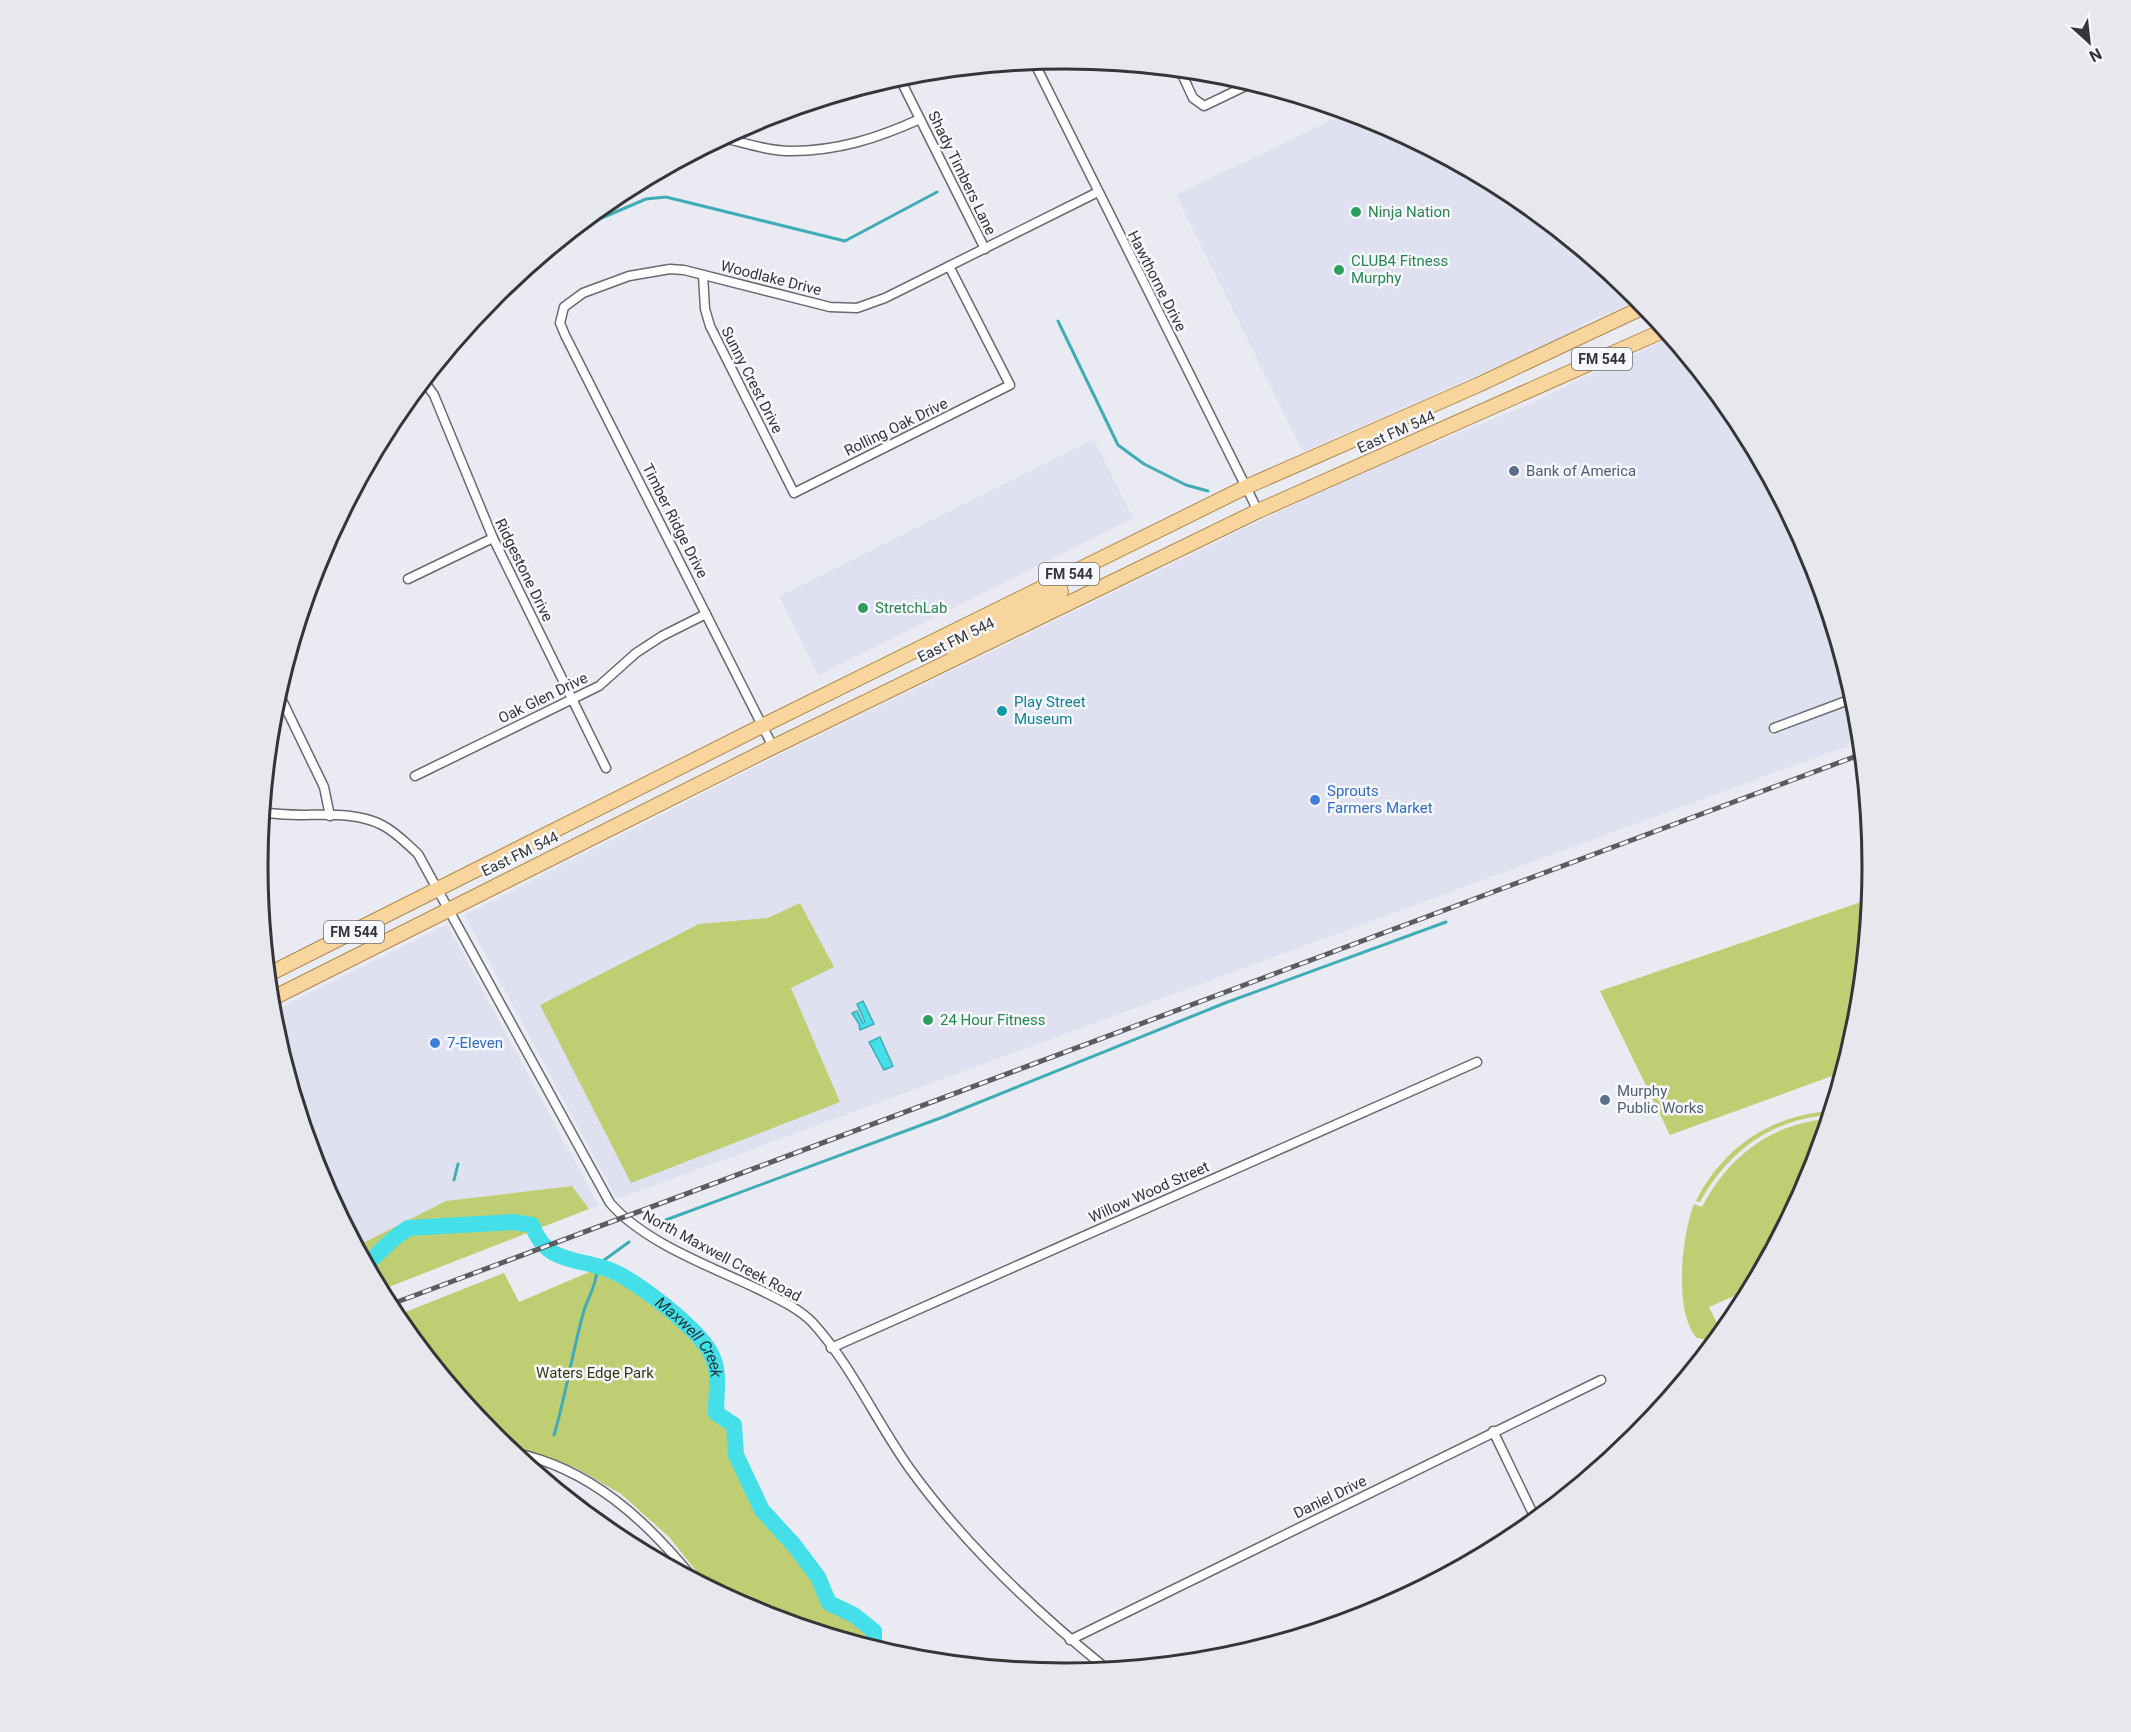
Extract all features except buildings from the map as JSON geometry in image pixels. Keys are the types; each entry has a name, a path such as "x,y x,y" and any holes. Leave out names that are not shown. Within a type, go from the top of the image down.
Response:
{"main road":[{"name":"East FM 544","path":"275,971 762,726 1246,487 1637,310"},
{"name":"East FM 544","path":"279,995 448,908 773,747 1258,511 1658,333"},
{"path":"1528,361 1538,387"},
{"path":"949,662 968,640 1061,592 1057,580"}],"street":[{"name":"Hawthorne Drive","path":"1038,70 1258,511"},
{"path":"1184,78 1193,98 1204,106 1240,89"},
{"name":"Shady Timbers Lane","path":"903,86 985,249"},
{"path":"736,141 779,150 849,145 876,139 920,119"},
{"name":"Woodlake Drive","path":"564,307 571,299 583,293 628,276 670,269 703,275 794,300 830,307 857,308 885,298 1098,192"},
{"name":"Rolling Oak Drive","path":"794,493 1010,385 950,266"},
{"name":"Sunny Crest Drive","path":"703,275 705,309 710,326 794,493"},
{"name":"Timber Ridge Drive","path":"564,307 560,323 565,335 773,747"},
{"name":"Ridgestone Drive","path":"428,387 434,395 492,538 606,768"},
{"path":"408,579 492,538"},
{"name":"Oak Glen Drive","path":"416,776 599,686 636,653 662,636 706,614"},
{"path":"1774,728 1845,701"},
{"path":"285,707 324,787 330,816"},
{"name":"North Maxwell Creek Road","path":"270,812 364,820 390,830 418,854 603,1192 615,1209 641,1231 787,1304 811,1322 831,1348 932,1499 985,1558 1071,1640 1098,1662"},
{"name":"Willow Wood Street","path":"831,1348 1477,1062"},
{"name":"Daniel Drive","path":"1071,1640 1601,1380"},
{"path":"1493,1431 1532,1512"},
{"path":"536,1461 577,1475 614,1497 647,1526 682,1564"}],"shaded area":[{"path":"1337,117 1418,151 1508,203 1551,234 1630,303 1585,323 1580,330 1303,452 1176,195"},
{"path":"1664,340 1698,381 1728,423 1780,513 1802,561 1820,610 1835,660 1853,744 617,1199 464,915 777,756 1355,475 1520,408"},
{"path":"1094,439 1133,518 818,675 779,596"},
{"path":"447,924 599,1206 589,1209 571,1186 446,1201 364,1243 329,1171 311,1122 296,1072 282,1007"}],"green space":[{"path":"1861,902 1856,970 1834,1075 1670,1135 1600,991"},
{"path":"800,903 834,967 791,988 840,1102 631,1183 540,1005 699,924 768,918"},
{"path":"1823,1112 1822,1116 1789,1123 1753,1141 1724,1168 1700,1202 1696,1201 1720,1165 1735,1150 1769,1127 1809,1114"},
{"path":"1821,1120 1802,1171 1780,1219 1756,1265 1737,1295 1709,1307 1717,1325 1706,1340 1697,1338 1689,1326 1682,1292 1683,1253 1694,1204 1702,1207 1725,1173 1738,1158 1754,1146 1788,1127"},
{"path":"572,1186 589,1209 389,1287 364,1243 446,1201"},
{"name":"Waters Edge Park","path":"601,1267 612,1271 673,1310 703,1342 714,1358 716,1413 734,1425 736,1455 762,1510 794,1545 818,1577 829,1603 854,1615 874,1631 874,1640 809,1621 697,1573 669,1537 621,1494 576,1468 526,1452 466,1391 405,1312 504,1273 519,1302"}],"water":[{"path":"863,1001 874,1024 860,1030 852,1013 857,1011 863,1023 865,1022 857,1004"},
{"path":"880,1037 893,1066 884,1070 869,1042"}],"waterway":[{"path":"603,217 646,199 666,197 845,241 937,192"},
{"path":"1058,321 1118,445 1144,464 1186,485 1208,491"},
{"path":"663,1221 943,1117 1225,1003 1446,922"},
{"path":"454,1180 458,1164"},
{"name":"Maxwell Creek","path":"372,1259 408,1228 513,1222 532,1225 538,1238 554,1253 564,1258 610,1270 668,1308 696,1334 713,1358 717,1378 716,1413 734,1425 736,1455 762,1510 794,1545 818,1577 829,1603 854,1615 874,1631 874,1640"},
{"path":"554,1435 583,1314 596,1278 596,1266 629,1242"}],"railway":[{"path":"398,1302 1855,757"}],"place":[{"name":"Ninja Nation","path":"1356,212"},
{"name":"CLUB4 Fitness Murphy","path":"1339,270"},
{"name":"Bank of America","path":"1514,471"},
{"name":"StretchLab","path":"863,608"},
{"name":"Play Street Museum","path":"1002,711"},
{"name":"Sprouts Farmers Market","path":"1315,800"},
{"name":"24 Hour Fitness","path":"928,1020"},
{"name":"7-Eleven","path":"435,1043"},
{"name":"Murphy Public Works","path":"1605,1100"}]}
